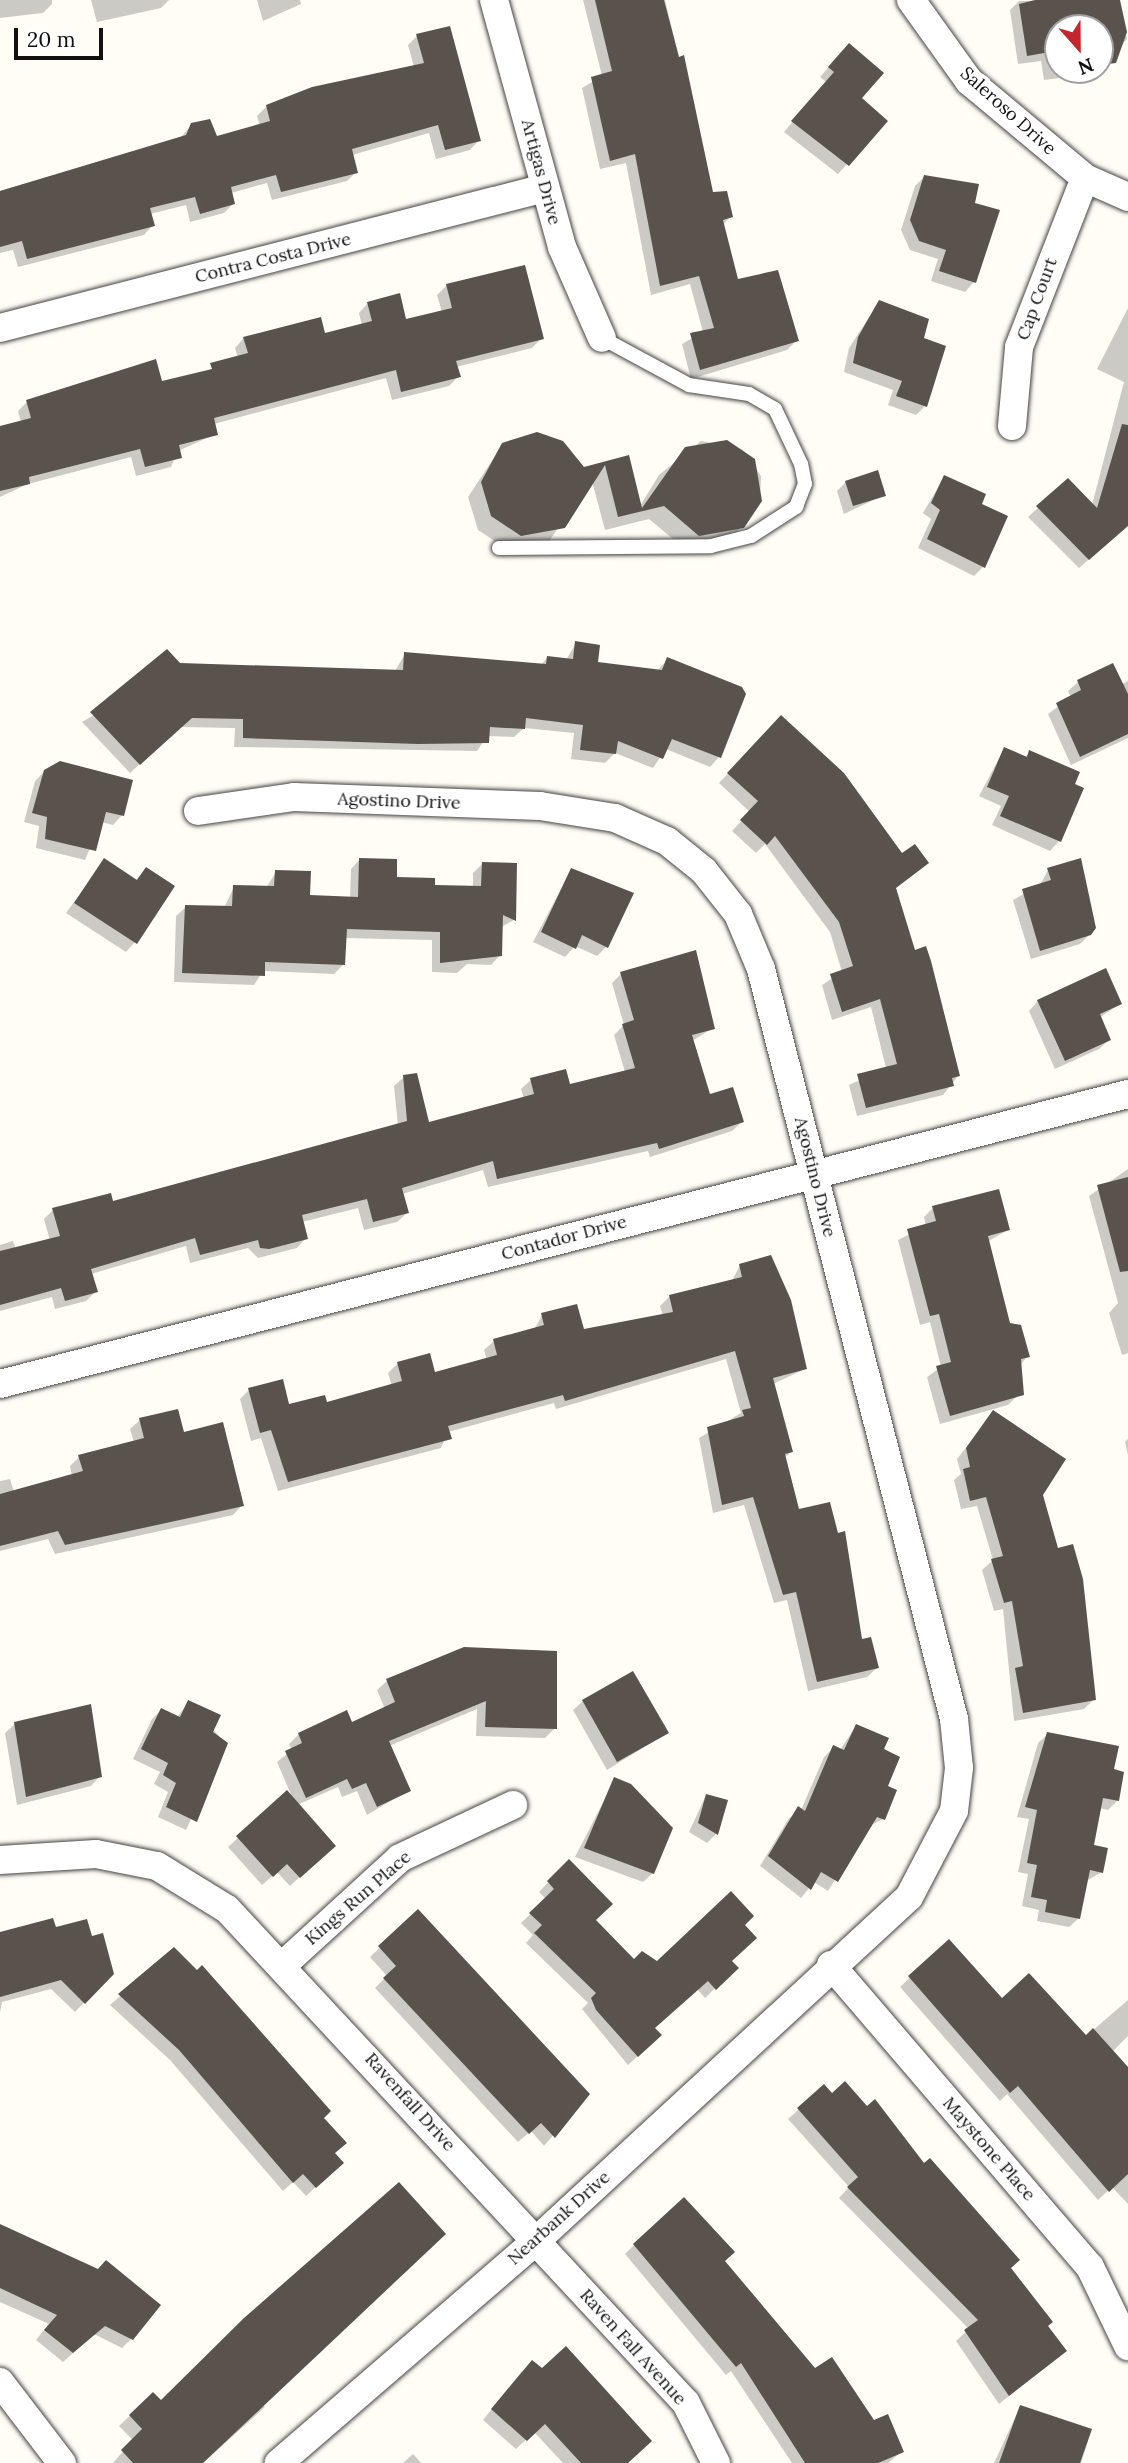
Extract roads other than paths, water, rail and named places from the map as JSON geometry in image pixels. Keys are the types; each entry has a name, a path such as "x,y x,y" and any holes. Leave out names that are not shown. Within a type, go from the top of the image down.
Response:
{"street":[{"name":"Artigas Drive","path":"494,0 562,247 602,338"},
{"name":"Saleroso Drive","path":"911,0 970,81 1086,178 1128,197"},
{"name":"Cap Court","path":"1012,426 1019,347 1086,178"},
{"name":"Contra Costa Drive","path":"0,328 545,188"},
{"name":"Agostino Drive","path":"198,811 294,797 540,806 615,818 667,841 704,871 738,914 761,969 954,1719 959,1768 954,1811 916,1886 831,1965"},
{"name":"Contador Drive","path":"0,1384 1128,1094"},
{"name":"Kings Run Place","path":"284,1964 400,1858 513,1805"},
{"name":"Ravenfall Drive","path":"0,1860 96,1854 157,1866 228,1909 284,1964 536,2241"},
{"name":"Nearbank Drive","path":"279,2463 536,2241 831,1965"},
{"name":"Maystone Place","path":"831,1965 1090,2267 1128,2346"},
{"name":"Raven Fall Avenue","path":"536,2241 686,2403 716,2463"},
{"path":"0,2382 62,2463"}],"lane":[{"path":"499,548 711,546 751,536 796,507 805,484 775,409 749,394 689,385 602,338"}]}
